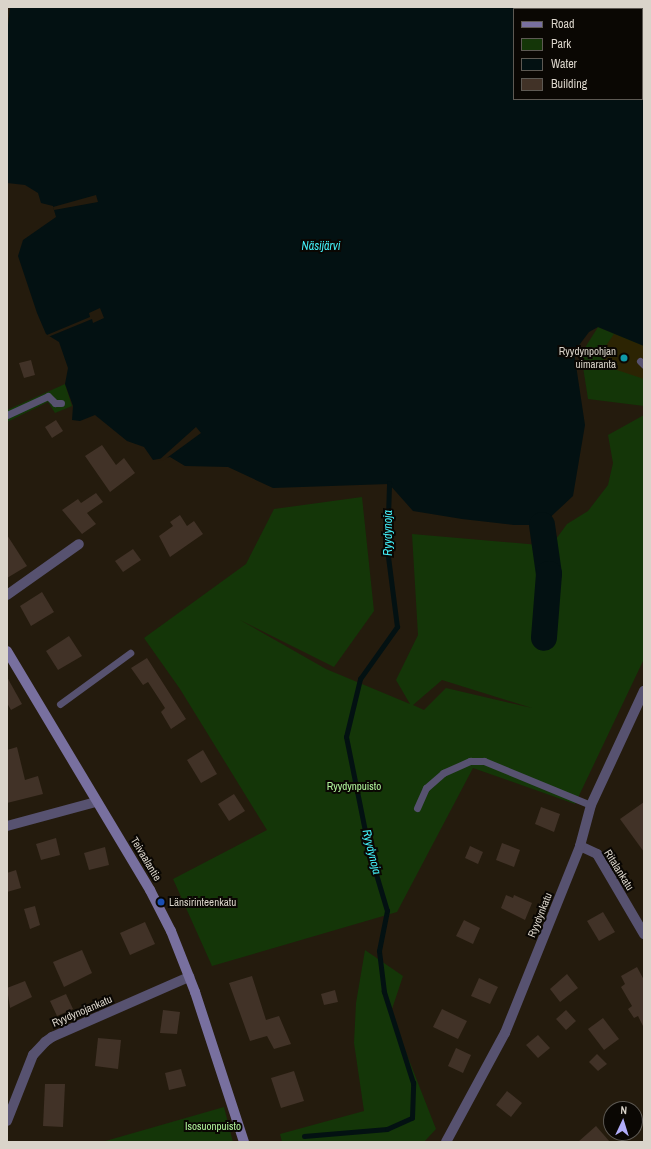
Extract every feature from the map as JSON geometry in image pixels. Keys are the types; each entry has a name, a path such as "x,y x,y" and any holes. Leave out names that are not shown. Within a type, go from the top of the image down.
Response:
{"main road":[{"name":"Teivaalantie","path":"7,652 150,890 189,977 244,1142"}],"street":[{"path":"7,594 79,544"},
{"name":"Ryydynkatu","path":"446,1142 506,1033 580,846 591,805 644,692"},
{"path":"7,826 96,802"},
{"name":"Ritalankatu","path":"580,846 597,854 644,934"},
{"name":"Ryydynojankatu","path":"7,1121 33,1055 45,1042 52,1037 189,977"}],"lane":[{"path":"7,415 48,396 55,403 61,403"},
{"path":"60,704 130,653"},
{"path":"416,808 426,788 443,773 470,761 484,761 591,805"}],"green space":[{"path":"598,327 644,346 644,406 588,399 581,354"},
{"path":"65,384 72,406 55,413 48,402 7,422 7,410"},
{"name":"Ryydynpuisto","path":"644,415 644,659 575,804 473,768 397,912 212,966 173,879 267,830 180,689 144,638 246,564 274,509 362,497 374,611 334,667 240,620 326,669 410,704 396,680 418,635 412,534 551,546 567,524 588,511 608,485 613,463 608,435","holes":["442,680 532,708 446,688 424,710 413,705"]},
{"path":"365,950 403,976 392,1009 400,1037 436,1129 424,1142 282,1142 280,1134 364,1111 354,1043 356,1003"},
{"name":"Isosuonpuisto","path":"224,1107 233,1142 102,1142"}],"sand":[{"name":"Ryydynpohjan uimaranta","path":"614,334 644,346 644,379 605,366 603,350"}],"water":[{"name":"Näsijärvi","path":"10,7 644,7 644,346 598,327 589,332 574,352 585,425 573,496 542,525 514,525 413,511 389,484 273,488 228,467 185,466 170,457 153,460 144,447 127,441 95,415 80,421 72,420 73,406 65,384 68,368 59,342 46,334 37,313 18,256 23,240 56,217 53,206 41,203 38,193 25,185 7,183 7,35"}],"pier":[{"path":"96,195 98,202 54,210 53,207"},
{"path":"100,308 104,318 93,323 92,319 48,337 47,335 90,317 89,313"},
{"path":"196,427 201,433 164,460 158,461"}],"building":[{"path":"31,360 35,375 24,378 19,363"},
{"path":"56,420 63,431 52,438 45,427"},
{"path":"102,445 116,465 124,458 135,473 110,492 85,456"},
{"path":"96,493 103,502 87,513 96,524 82,534 62,510 78,499 81,503"},
{"path":"180,515 187,526 194,521 203,534 170,557 159,536 173,526 170,522"},
{"path":"7,535 27,566 7,578"},
{"path":"133,549 141,560 123,572 115,561"},
{"path":"42,592 54,612 31,626 20,606"},
{"path":"69,636 82,656 58,670 46,651"},
{"path":"147,658 186,719 171,729 161,712 165,708 148,682 143,685 131,668"},
{"path":"7,677 22,704 11,710 7,703"},
{"path":"17,747 25,780 38,776 43,794 7,803 7,750"},
{"path":"203,750 217,774 201,783 187,760"},
{"path":"234,794 245,811 229,821 218,804"},
{"path":"644,802 644,852 620,819"},
{"path":"541,807 560,814 554,832 535,824"},
{"path":"56,838 60,855 41,860 36,844"},
{"path":"502,843 520,850 514,867 496,860"},
{"path":"470,846 483,852 478,864 465,858"},
{"path":"105,847 109,865 89,870 84,853"},
{"path":"16,870 21,888 7,892 7,873"},
{"path":"506,895 513,898 514,895 532,903 525,920 501,908"},
{"path":"35,906 40,925 30,929 24,909"},
{"path":"603,912 615,932 599,941 587,921"},
{"path":"464,920 480,928 473,944 456,936"},
{"path":"145,922 155,944 130,955 120,933"},
{"path":"82,950 92,973 64,987 53,962"},
{"path":"637,967 644,980 644,1028 638,1016 634,1018 628,1009 632,1006 621,987 625,984 621,976"},
{"path":"567,974 578,988 560,1002 550,989"},
{"path":"252,976 266,1020 279,1016 291,1044 274,1049 267,1036 250,1041 229,983"},
{"path":"479,978 498,987 490,1004 471,996"},
{"path":"25,981 32,997 10,1008 7,988"},
{"path":"335,990 338,1002 324,1005 321,994"},
{"path":"66,994 73,1009 57,1016 50,1001"},
{"path":"442,1009 467,1021 458,1039 433,1027"},
{"path":"163,1010 180,1012 177,1034 160,1033"},
{"path":"566,1010 576,1021 566,1030 556,1019"},
{"path":"603,1018 619,1039 604,1050 588,1029"},
{"path":"538,1035 550,1048 538,1058 526,1045"},
{"path":"98,1038 121,1040 118,1069 95,1066"},
{"path":"456,1048 471,1055 463,1073 448,1066"},
{"path":"597,1054 607,1064 598,1071 589,1062"},
{"path":"181,1069 186,1086 169,1090 165,1073"},
{"path":"294,1071 304,1101 281,1108 271,1078"},
{"path":"45,1084 65,1084 63,1127 43,1126"},
{"path":"507,1091 522,1103 511,1117 496,1105"},
{"path":"596,1126 603,1134 603,1141 610,1142 578,1142"}],"waterway":[{"name":"Ryydynoja","path":"304,1136 387,1129 412,1118 413,1083 384,992 379,951 387,911 369,851 346,737 360,679 397,627 387,549 389,484"},
{"path":"542,525 549,574 544,638"}],"place":[{"name":"Ryydynpohjan uimaranta","path":"624,358"},
{"name":"Länsirinteenkatu","path":"161,902"}]}
